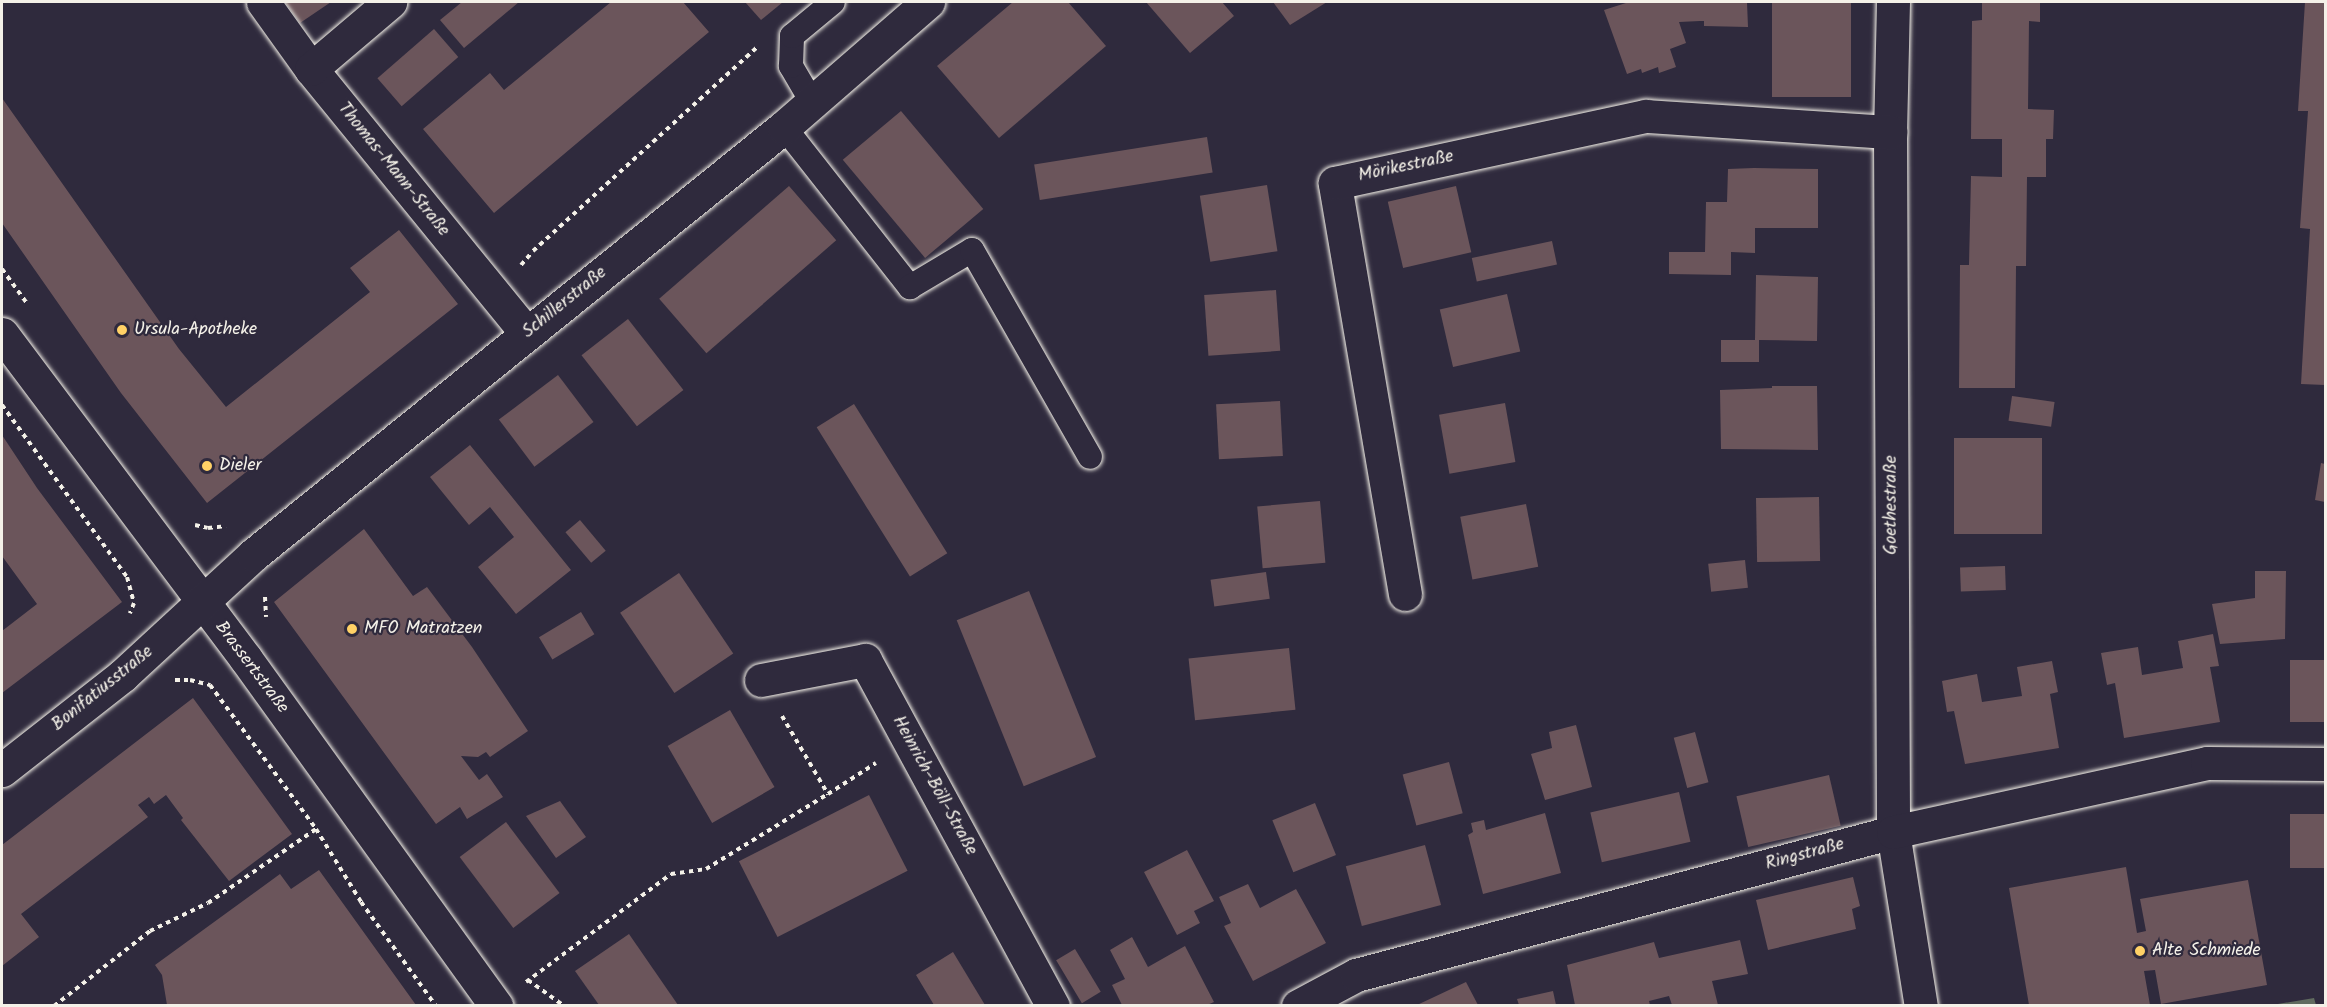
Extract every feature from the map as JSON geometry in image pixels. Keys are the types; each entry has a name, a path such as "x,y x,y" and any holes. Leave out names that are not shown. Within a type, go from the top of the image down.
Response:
{"street":[{"name":"Thomas-Mann-Straße","path":"263,2 310,69 527,334"},
{"path":"310,69 390,2"},
{"name":"Schillerstraße","path":"202,604 253,555 784,127 928,2"},
{"name":"Goethestraße","path":"1893,2 1890,132 1893,832 1921,1005"},
{"name":"Mörikestraße","path":"1405,594 1335,183 1646,116 1890,132"},
{"name":"Brassertstraße","path":"2,334 202,604 246,659 495,1004"},
{"name":"Bonifatiusstraße","path":"2,770 123,675 202,604"},
{"name":"Heinrich-Böll-Straße","path":"761,680 865,660 1053,1005"},
{"name":"Ringstraße","path":"1298,1005 1356,975 1893,832 2207,763 2325,764"}],"lane":[{"path":"812,102 791,66 792,36 833,2"},
{"path":"784,127 910,287 972,250 1090,457"}],"path":[{"path":"2,405 127,577 134,603 129,616"},
{"path":"171,681 190,680 210,685 316,829 361,902 436,1005"},
{"path":"761,680 828,794"},
{"path":"495,1004 671,874 706,869 910,742"},
{"path":"54,1005 150,931 208,903 351,805"}],"green space":[{"path":"2314,998 2316,1005 2272,1005"}],"building":[{"path":"285,2 331,2 300,23"},
{"path":"462,2 519,2 464,48 440,20"},
{"path":"611,2 683,2 709,32 494,213 423,129 490,73 504,90"},
{"path":"745,2 783,2 761,20"},
{"path":"1013,2 1068,2 1106,46 999,138 937,66"},
{"path":"1146,2 1222,2 1234,16 1190,53"},
{"path":"1273,2 1327,2 1290,25"},
{"path":"1629,2 1747,2 1748,27 1704,26 1704,21 1679,22 1686,43 1670,49 1676,67 1659,73 1658,67 1642,73 1641,69 1627,74 1604,10"},
{"path":"1772,2 1851,2 1851,97 1772,97"},
{"path":"1982,2 2040,2 2040,22 2029,21 2028,109 2054,110 2053,139 2046,139 2046,177 2027,177 2026,266 2016,266 2015,388 1959,388 1960,265 1969,265 1971,176 2002,177 2002,139 1971,139 1972,21 1982,20"},
{"path":"2305,2 2325,2 2325,385 2301,384 2310,229 2300,228 2308,111 2298,111"},
{"path":"434,29 458,57 402,106 377,78"},
{"path":"2,98 179,349 226,407 370,292 350,268 399,230 458,304 207,503 121,393 2,223"},
{"path":"901,111 983,209 925,258 843,160"},
{"path":"1207,137 1213,173 1040,200 1034,164"},
{"path":"1728,169 1818,169 1818,228 1755,228 1755,253 1731,252 1731,275 1669,274 1669,252 1705,252 1706,202 1727,202"},
{"path":"1267,185 1277,251 1210,262 1200,196"},
{"path":"789,186 836,240 706,353 659,299"},
{"path":"1456,186 1471,252 1403,268 1388,202"},
{"path":"1552,241 1557,264 1477,282 1472,258"},
{"path":"1756,275 1818,277 1817,341 1759,340 1759,362 1721,362 1721,340 1755,340"},
{"path":"1276,290 1280,351 1208,356 1204,295"},
{"path":"1507,294 1520,351 1453,367 1440,310"},
{"path":"628,319 683,390 637,426 582,355"},
{"path":"558,375 594,422 534,467 499,420"},
{"path":"1772,386 1817,386 1818,450 1721,449 1720,390 1772,388"},
{"path":"2012,396 2055,402 2051,427 2009,421"},
{"path":"1280,401 1283,456 1219,459 1216,404"},
{"path":"1505,403 1515,462 1449,474 1439,415"},
{"path":"854,404 947,553 910,577 817,427"},
{"path":"2,435 37,488 122,602 2,693 2,631 37,604 2,556"},
{"path":"1954,438 2042,438 2042,534 1954,534"},
{"path":"470,445 571,570 516,614 478,567 514,537 490,507 469,525 430,477"},
{"path":"2321,463 2325,464 2325,502 2315,500"},
{"path":"1819,497 1820,561 1757,562 1756,498"},
{"path":"1320,501 1325,563 1263,568 1257,506"},
{"path":"1526,504 1538,567 1472,580 1460,517"},
{"path":"580,520 606,551 591,563 565,532"},
{"path":"364,529 413,596 427,587 472,647 528,731 490,757 486,752 478,757 461,756 479,780 487,774 503,797 467,819 460,807 436,824 274,602"},
{"path":"1745,560 1748,588 1711,592 1708,564"},
{"path":"2005,566 2006,590 1961,592 1960,568"},
{"path":"2255,571 2286,571 2285,639 2220,644 2212,604 2255,598"},
{"path":"1266,572 1270,599 1214,607 1211,580"},
{"path":"679,573 733,653 674,693 620,613"},
{"path":"1029,591 1096,757 1024,786 957,620"},
{"path":"581,612 594,634 552,660 539,637"},
{"path":"2213,634 2219,666 2210,667 2220,722 2124,738 2115,683 2107,685 2101,653 2138,647 2142,675 2183,668 2178,641"},
{"path":"1289,648 1295,710 1195,720 1189,659"},
{"path":"2290,660 2325,660 2325,722 2290,722"},
{"path":"2052,661 2058,692 2050,694 2059,748 1965,764 1954,711 1947,712 1942,681 1977,674 1982,702 2022,696 2017,667"},
{"path":"193,698 292,834 229,881 181,820 183,818 166,795 154,804 149,797 138,805 148,817 21,914 39,937 2,966 2,845"},
{"path":"730,710 775,787 712,823 668,746"},
{"path":"1576,725 1592,787 1545,800 1531,754 1552,748 1549,732"},
{"path":"1695,732 1708,782 1687,788 1674,738"},
{"path":"1449,762 1463,813 1416,826 1403,774"},
{"path":"1829,775 1841,826 1748,847 1736,796"},
{"path":"1679,792 1690,842 1602,862 1590,812"},
{"path":"869,795 908,871 778,937 739,861"},
{"path":"560,801 586,837 556,858 526,816"},
{"path":"1315,803 1336,855 1293,872 1272,820"},
{"path":"1545,813 1561,873 1483,894 1468,835 1473,832 1471,823 1484,820 1486,830"},
{"path":"2290,814 2325,814 2325,868 2290,868"},
{"path":"506,822 560,893 513,928 460,857"},
{"path":"1425,845 1441,905 1362,926 1346,866"},
{"path":"1187,850 1214,901 1194,911 1200,923 1177,935 1144,872"},
{"name":"Alte Schmiede","path":"2126,867 2137,933 2146,931 2140,899 2248,880 2267,985 2161,1004 2155,970 2144,971 2150,1005 2029,1005 2009,888"},
{"path":"319,870 416,1005 167,1005 162,975 155,965 280,874 291,889"},
{"path":"1853,877 1860,906 1852,909 1856,929 1768,950 1756,900"},
{"path":"1248,884 1260,908 1296,889 1326,943 1253,981 1224,926 1231,923 1219,897"},
{"path":"629,934 678,1005 599,1005 575,971"},
{"path":"1132,937 1148,967 1185,946 1214,1002 1207,1005 1122,1005 1112,985 1125,979 1110,950"},
{"path":"1740,940 1748,974 1712,981 1718,1005 1672,1005 1669,996 1649,1001 1650,1005 1575,1005 1567,965 1654,942 1659,958"},
{"path":"1075,949 1101,992 1082,1003 1056,960"},
{"path":"953,952 985,1005 934,1005 916,975"},
{"path":"1466,982 1478,1005 1417,1005"},
{"path":"1553,991 1556,1005 1519,1005 1517,999"}],"place":[{"name":"Ursula-Apotheke","path":"122,330"},
{"name":"Dieler","path":"207,466"},
{"name":"MFO Matratzen","path":"352,629"},
{"name":"Alte Schmiede","path":"2140,951"}]}
